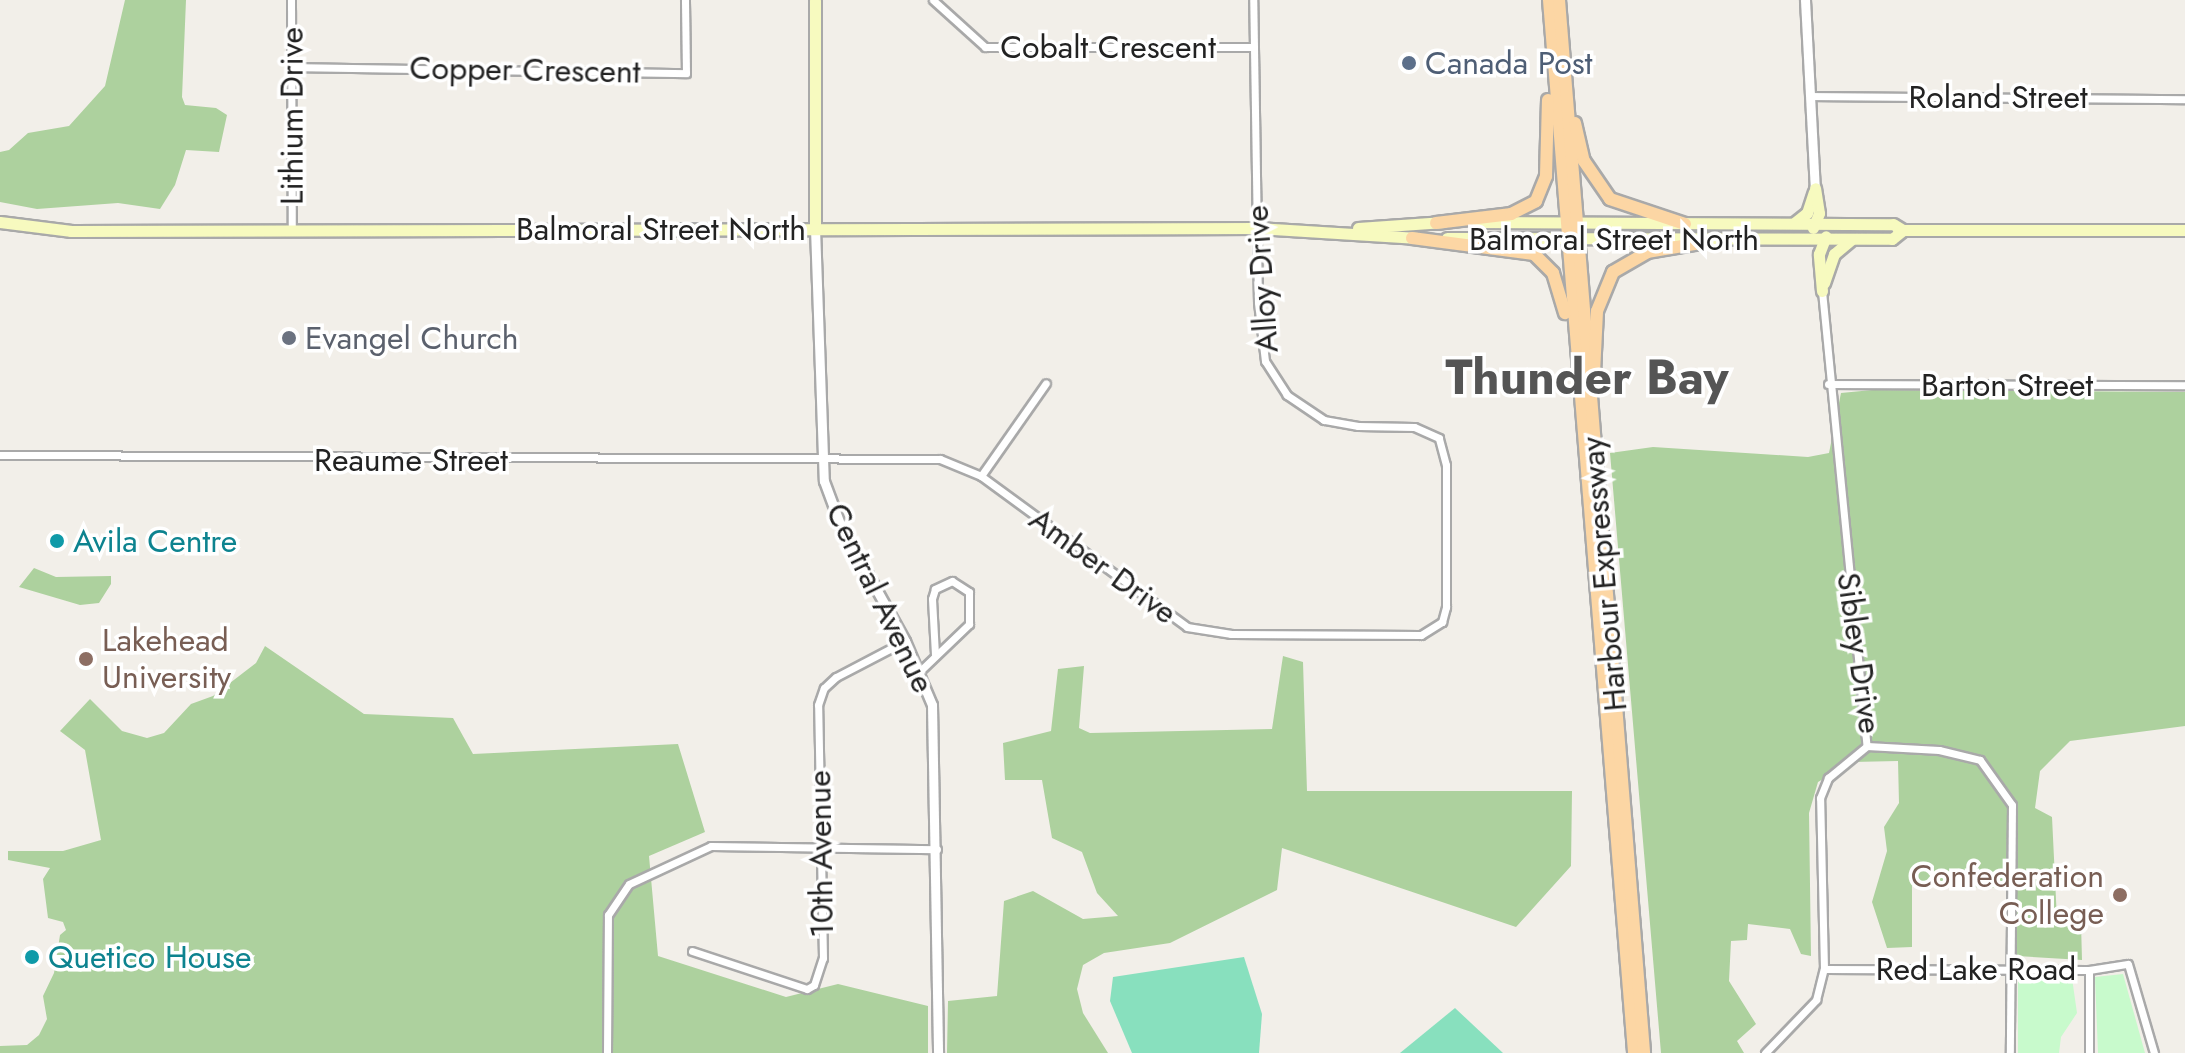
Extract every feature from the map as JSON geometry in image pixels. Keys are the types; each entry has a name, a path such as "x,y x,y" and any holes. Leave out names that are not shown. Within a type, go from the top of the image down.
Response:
{"main road":[{"name":"Central Avenue","path":"815,0 815,228"},
{"name":"Harbour Expressway","path":"1549,0 1570,224"},
{"name":"Harbour Expressway","path":"1559,0 1571,239 1592,433 1644,1053"},
{"path":"1436,223 1511,214 1540,196 1546,176 1550,21"},
{"path":"1562,45 1578,138 1600,190 1629,209 1685,224"},
{"path":"1792,223 1807,213 1815,188"},
{"path":"1735,241 1799,235 1818,223 1815,188"},
{"name":"Balmoral Street North","path":"0,222 71,231 1257,228 1412,238 1706,242 1892,239 1903,230"},
{"name":"Balmoral Street North","path":"1323,230 1436,223 1818,223 1893,224 1903,230 2185,230"},
{"path":"1822,291 1822,239 1835,231 1903,230"},
{"path":"1412,238 1534,254 1553,273 1573,339"},
{"name":"Harbour Expressway","path":"1571,239 1573,339 1634,1053"},
{"path":"1822,291 1834,254 1852,239"},
{"path":"1592,433 1597,311 1607,280 1635,257 1706,242"}],"street":[{"name":"Lithium Drive","path":"291,0 292,231"},
{"name":"Copper Crescent","path":"291,67 686,73 685,0"},
{"name":"Cobalt Crescent","path":"933,0 985,47 1254,47"},
{"name":"Alloy Drive","path":"1253,0 1260,334 1265,361 1280,388 1324,420 1358,426 1414,427 1439,438 1444,450 1446,607 1432,630 1397,635"},
{"path":"1805,0 1815,188"},
{"name":"Roland Street","path":"1810,96 2185,99"},
{"name":"Central Avenue","path":"815,228 822,459 840,524 920,671 935,723 938,1053"},
{"name":"Sibley Drive","path":"1822,291 1828,384 1867,746 1939,750 1980,760 1997,778 2012,805 2010,1053"},
{"path":"981,476 1046,383"},
{"name":"Barton Street","path":"1828,384 2185,385"},
{"name":"Reaume Street","path":"0,455 822,459"},
{"name":"Amber Drive","path":"822,459 940,459 981,476 1187,627 1231,634 1397,635"},
{"path":"920,671 969,624 972,601 952,581 935,589 932,599 935,655"},
{"name":"10th Avenue","path":"692,951 807,989 814,985 823,958 818,705 824,688 905,641"},
{"path":"1765,1053 1811,1008 1824,969 1820,798 1828,778 1867,746"},
{"path":"607,1053 605,935 608,915 622,890 663,864 711,846 937,849"},
{"name":"Red Lake Road","path":"1824,969 2089,970 2128,964 2154,1053"},
{"path":"2089,970 2089,1053"}],"green space":[{"path":"125,0 186,0 182,97 185,105 216,108 227,115 219,152 186,150 175,185 160,209 118,203 37,209 0,202 0,152 9,150 28,133 69,126 105,86"},
{"path":"1872,390 2185,392 2185,726 2070,741 2040,771 2035,808 2052,817 2057,920 2081,923 2082,960 2017,956 2013,888 1912,886 1912,947 1887,948 1872,902 1887,851 1884,827 1899,803 1898,761 1852,762 1818,782 1809,813 1811,956 1801,954 1790,929 1748,924 1747,940 1731,941 1729,981 1756,1024 1737,1041 1744,1053 1661,1053 1610,453 1653,447 1808,457 1829,453 1841,393"},
{"path":"34,568 56,577 111,576 111,584 99,603 80,605 19,587"},
{"path":"265,646 364,714 453,718 473,754 678,744 705,832 649,856 658,956 786,997 838,984 928,1006 928,1053 0,1053 0,1046 27,1045 39,1035 47,1019 43,996 54,973 60,935 66,930 63,922 48,918 43,879 50,868 8,860 8,851 63,851 101,840 85,750 60,731 90,699 122,731 147,738 164,733 191,704 213,696 256,663"},
{"path":"1283,656 1303,662 1307,791 1572,791 1571,866 1516,927 1282,848 1277,890 1170,943 1104,953 1083,965 1077,989 1083,1013 1108,1053 947,1053 948,1001 997,996 1004,901 1033,891 1083,919 1118,916 1097,893 1082,852 1052,838 1042,780 1005,780 1003,743 1051,731 1058,669 1084,666 1079,728 1090,733 1272,729"},
{"path":"1244,957 1262,1014 1259,1053 1132,1053 1110,1001 1113,977"},
{"path":"2123,974 2145,1053 2098,1053 2095,977"},
{"path":"2072,978 2077,1013 2061,1037 2059,1053 2018,1053 2018,981"},
{"path":"1455,1008 1503,1053 1400,1053"}],"place":[{"name":"Canada Post","path":"1409,63"},
{"name":"Evangel Church","path":"289,338"},
{"name":"Avila Centre","path":"57,541"},
{"name":"Lakehead University","path":"86,659"},
{"name":"Confederation College","path":"2120,895"},
{"name":"Quetico House","path":"32,957"}],"district":[{"name":"Thunder Bay","path":"1587,378"}]}
